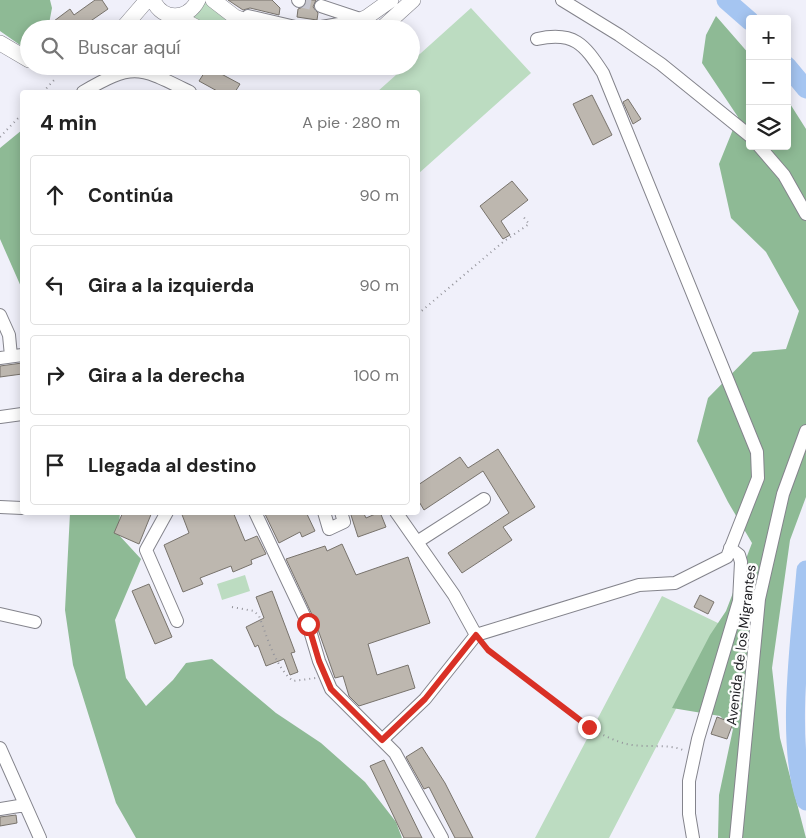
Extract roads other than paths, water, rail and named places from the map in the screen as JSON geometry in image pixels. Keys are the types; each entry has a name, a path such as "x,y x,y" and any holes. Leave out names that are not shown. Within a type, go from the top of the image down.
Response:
{"main road":[{"path":"130,20 147,0"},
{"path":"153,0 158,9 180,20"},
{"path":"139,20 156,14 171,16 190,12 198,0"},
{"path":"213,0 235,17 242,20"},
{"path":"354,20 391,0"},
{"path":"391,20 413,0"},
{"path":"0,43 20,55"}],"street":[{"path":"222,0 236,10 261,20"},
{"path":"562,0 619,35 661,64 746,133"},
{"path":"321,6 357,18"},
{"path":"351,20 357,18"},
{"path":"382,740 425,699 476,635 640,585 675,583 727,557 758,478 757,452 603,73 587,48 573,40 559,36 537,39"},
{"path":"87,90 114,75"},
{"path":"157,75 186,90"},
{"path":"763,150 784,174 806,214"},
{"path":"0,315 9,335 11,357"},
{"path":"0,417 20,414"},
{"name":"Avenida de los Migrantes","path":"736,838 759,599 783,494 806,431"},
{"path":"416,542 484,499"},
{"path":"0,507 20,508"},
{"path":"165,515 146,550 177,621"},
{"path":"256,515 308,624 331,689 395,753 442,838"},
{"path":"325,515 329,529 344,522 342,515"},
{"path":"398,515 454,595 476,635"},
{"path":"693,838 689,814 689,781 738,601 741,562 739,556 730,548"},
{"path":"0,614 35,622"},
{"path":"0,748 4,763 40,838"},
{"path":"0,809 25,805"}],"waterway":[{"path":"726,0 746,18"},
{"path":"791,71 806,89"},
{"path":"806,570 798,655 795,719 796,749 806,801"}],"tunnel":[{"path":"299,1 321,6"}]}
